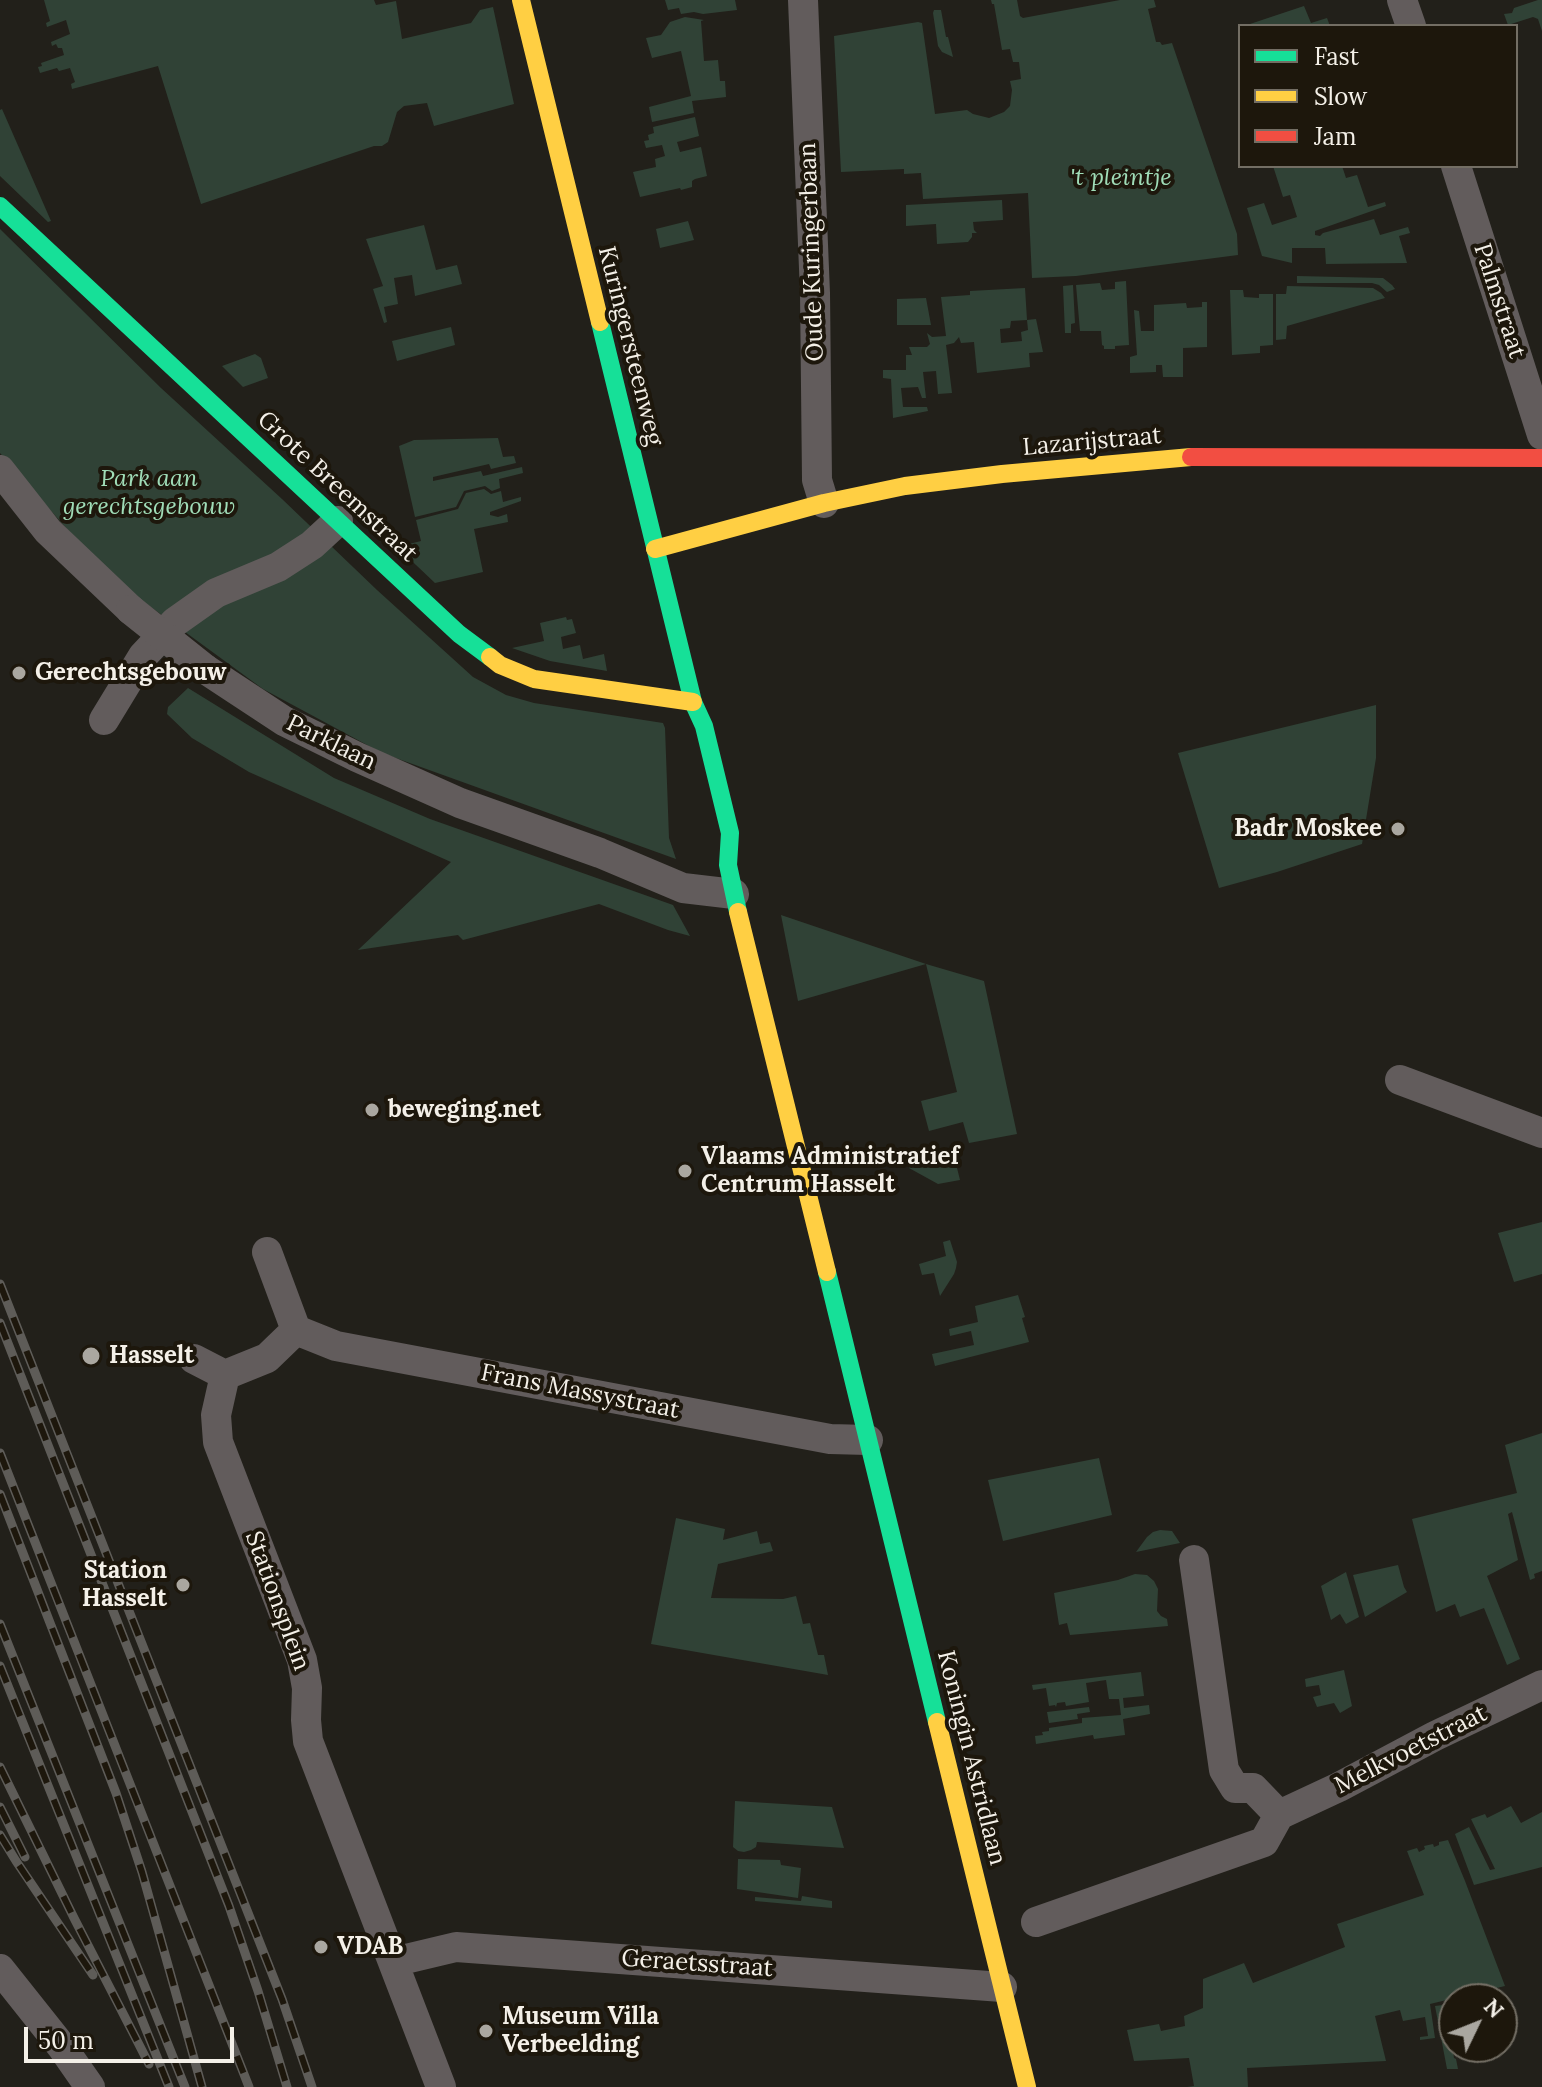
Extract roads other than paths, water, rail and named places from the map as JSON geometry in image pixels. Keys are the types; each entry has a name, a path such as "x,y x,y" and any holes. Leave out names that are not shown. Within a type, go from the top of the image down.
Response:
{"main road":[{"name":"Kuringersteenweg","path":"521,0 693,702 704,726 730,833 728,865 734,894"},
{"name":"Grote Breemstraat","path":"0,206 459,634 500,665 534,679 693,702"},
{"name":"Lazarijstraat","path":"655,549 824,503 905,486 1002,474 1191,457 1542,458"},
{"name":"Kuringersteenweg","path":"689,745 693,702"},
{"path":"708,840 728,865"},
{"name":"Koningin Astridlaan","path":"734,894 1027,2087"}],"street":[{"name":"Oude Kuringerbaan","path":"803,0 815,293 817,480 824,503"},
{"path":"1402,0 1410,24"},
{"name":"Palmstraat","path":"1457,168 1542,435"},
{"name":"Parklaan","path":"0,470 48,531 131,610 205,669 284,721 460,803 600,853 683,888 734,894"},
{"path":"104,720 143,656 175,622 216,593 278,567 312,545 338,521"},
{"path":"1400,1080 1542,1133"},
{"path":"194,1359 225,1375 267,1358 296,1330 267,1252"},
{"name":"Frans Massystraat","path":"296,1330 336,1346 830,1439 868,1440"},
{"name":"Stationsplein","path":"225,1375 216,1415 218,1442 302,1660 307,1688 308,1741 441,2087"},
{"path":"1194,1560 1224,1770 1235,1788 1253,1788 1279,1815"},
{"name":"Melkvoetstraat","path":"1036,1922 1264,1842 1279,1815 1542,1685"},
{"name":"Geraetsstraat","path":"393,1962 456,1947 1002,1987"},
{"path":"0,1969 90,2087"}],"railway":[{"path":"0,1284 282,1999 312,2087"},
{"path":"0,1323 229,1906 287,2087"},
{"path":"0,1453 249,2087"},
{"path":"0,1494 116,1793 142,1872 202,2087"},
{"path":"0,1624 185,2087"},
{"path":"0,1666 169,2087"},
{"path":"0,1767 149,2064"},
{"path":"0,1807 25,1857"},
{"path":"0,1835 93,1975"}],"place":[{"name":"Gerechtsgebouw","path":"19,673"},
{"name":"Badr Moskee","path":"1398,829"},
{"name":"beweging.net","path":"372,1110"},
{"name":"Vlaams Administratief Centrum Hasselt","path":"685,1171"},
{"name":"Hasselt","path":"91,1356"},
{"name":"Station Hasselt","path":"183,1585"},
{"name":"VDAB","path":"321,1947"},
{"name":"Museum Villa Verbeelding","path":"486,2031"}],"park label":[{"name":"'t pleintje","path":"1121,178"},
{"name":"Park aan gerechtsgebouw","path":"149,493"}]}
